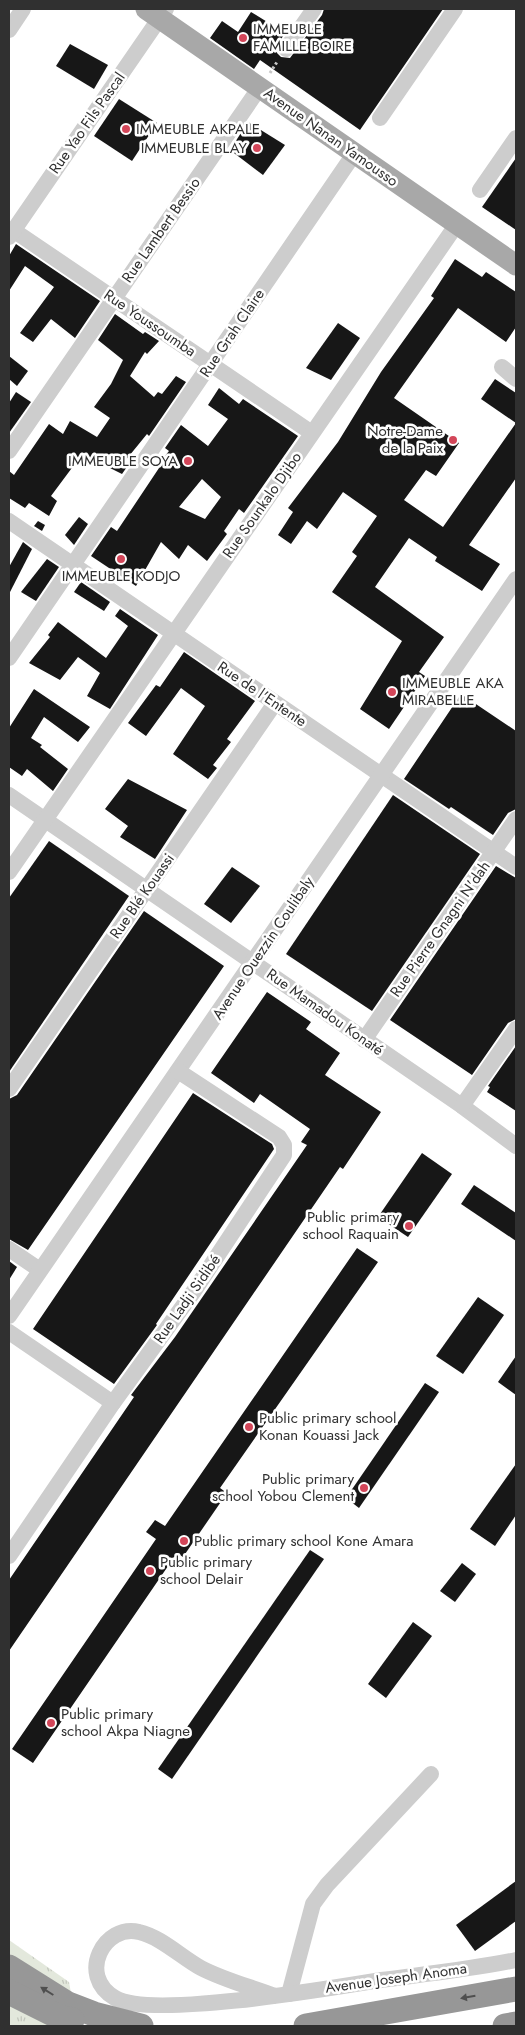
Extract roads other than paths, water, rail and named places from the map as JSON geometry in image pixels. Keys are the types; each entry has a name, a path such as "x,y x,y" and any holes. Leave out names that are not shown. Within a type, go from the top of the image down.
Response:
{"highway":[{"path":"9,1967 68,2004 94,2014 141,2026"},
{"path":"306,2026 516,1989"},
{"path":"9,1992 59,2017 90,2025 109,2026"},
{"path":"505,2026 516,2024"}],"main road":[{"name":"Avenue Nanan Yamousso","path":"157,12 260,88 516,265"}],"street":[{"path":"9,30 23,9"},
{"path":"286,49 314,9"},
{"path":"380,118 455,9"},
{"name":"Rue Yao Fils Pascal","path":"11,233 157,12"},
{"name":"Rue Lambert Bessio","path":"9,450 260,88"},
{"path":"480,190 516,138"},
{"name":"Rue Grah Claire","path":"9,658 354,154"},
{"name":"Rue Sounkalo Djibo","path":"9,872 457,224"},
{"name":"Rue Youssoumba","path":"11,233 114,298 312,433"},
{"path":"502,367 516,379"},
{"name":"Rue de l'Entente","path":"9,521 516,867"},
{"name":"Avenue Ouezzin Coulibaly","path":"9,1316 254,963 381,774 516,579"},
{"name":"Rue Blé Kouassi","path":"9,1089 275,703"},
{"name":"Rue Mamadou Konaté","path":"9,795 462,1106 516,1146"},
{"name":"Rue Pierre Gnagni N'dah","path":"364,1040 516,819"},
{"path":"462,1106 516,1029"},
{"name":"Rue Ladji Sidibé","path":"9,1556 113,1403 194,1291 284,1155 284,1145 279,1137 178,1071"},
{"path":"9,1249 40,1270"},
{"path":"9,1332 113,1403"},
{"path":"282,1995 313,1904 327,1885 431,1774"},
{"name":"Avenue Joseph Anoma","path":"282,1995 203,1969 154,1938 139,1932 125,1930 114,1936 101,1950 95,1967 98,1984 115,1998 137,2005 180,2005 282,1995 516,1960"}],"place":[{"name":"IMMEUBLE FAMILLE BOIRE","path":"243,38"},
{"name":"IMMEUBLE AKPALE","path":"126,129"},
{"name":"IMMEUBLE BLAY","path":"257,148"},
{"name":"Notre-Dame de la Paix","path":"453,440"},
{"name":"IMMEUBLE SOYA","path":"188,461"},
{"name":"IMMEUBLE KODJO","path":"121,559"},
{"name":"IMMEUBLE AKA MIRABELLE","path":"392,692"},
{"name":"Public primary school Raquain","path":"409,1226"},
{"name":"Public primary school Konan Kouassi Jack","path":"249,1427"},
{"name":"Public primary school Yobou Clement","path":"364,1488"},
{"name":"Public primary school Kone Amara","path":"184,1541"},
{"name":"Public primary school Delair","path":"150,1571"},
{"name":"Public primary school Akpa Niagne","path":"51,1723"}]}
